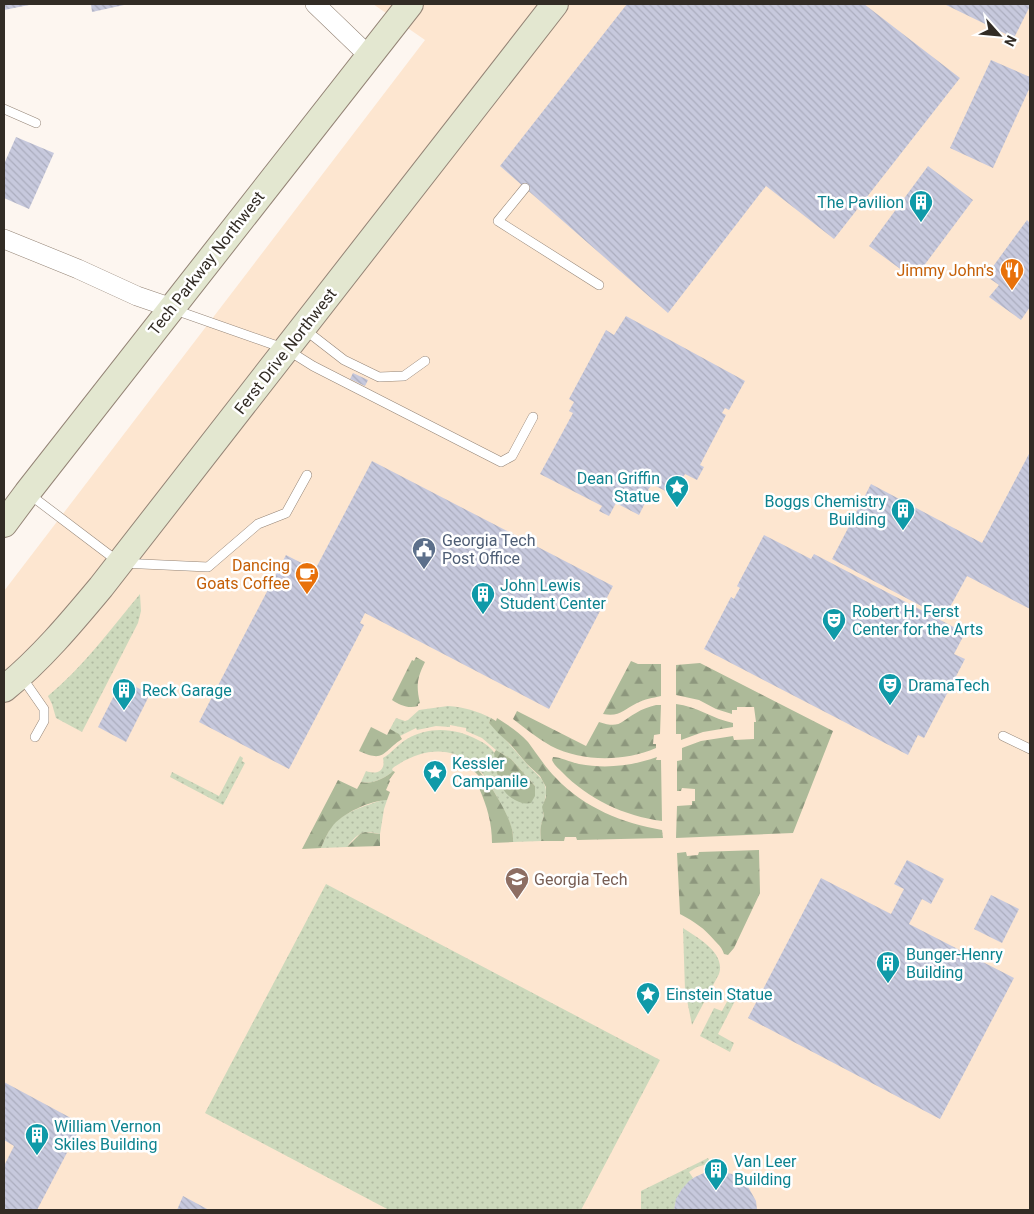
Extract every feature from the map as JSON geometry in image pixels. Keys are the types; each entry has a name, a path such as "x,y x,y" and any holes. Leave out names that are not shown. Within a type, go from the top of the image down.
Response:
{"street":[{"path":"315,4 369,56"},
{"name":"Tech Parkway Northwest","path":"4,524 410,4"},
{"name":"Ferst Drive Northwest","path":"12,682 70,624 120,563 555,4"},
{"path":"4,239 138,296 172,308"}],"lane":[{"path":"4,109 36,123"},
{"path":"525,188 498,221 599,285"},
{"path":"172,308 286,349 312,366 501,462 512,456 533,417"},
{"path":"302,328 344,360 379,376 404,376 425,361"},
{"path":"27,493 120,563 208,567 258,524 286,513 307,475"},
{"path":"12,682 44,709 44,721 35,737"},
{"path":"1003,736 1030,749"}],"shaded area":[{"name":"Georgia Tech","path":"373,4 1030,4 1030,1210 4,1210 4,591 425,40"}],"green space":[{"path":"140,594 141,611 138,623 82,732 56,718 48,696 85,660"},
{"path":"416,657 425,662 418,682 420,703 418,706 407,707 392,700 412,660 414,661"},
{"path":"631,661 638,664 661,664 661,696 640,702 618,714 603,714"},
{"path":"700,663 833,731 793,833 676,838 677,806 692,805 692,801 695,801 695,789 682,788 681,791 677,791 677,761 682,760 682,748 701,741 733,736 734,740 754,739 754,722 756,722 754,707 737,707 737,710 732,710 732,714 716,709 699,700 676,695 676,665"},
{"path":"676,704 691,707 718,719 733,723 733,727 703,732 681,740 681,734 676,734"},
{"path":"661,705 660,734 654,735 653,744 656,744 656,748 643,753 617,758 590,757 563,751 546,743 513,719 517,711 586,746 599,722 616,725 641,710"},
{"path":"448,706 481,713 491,718 489,723 542,779 546,794 543,808 541,841 513,842 508,819 484,775 459,756 438,752 427,753 416,756 394,767 393,771 374,782 361,782 366,771 380,771 384,762 383,758 404,741 424,732 442,730 470,736 490,748 495,754 497,773 503,789 535,786 511,759 496,750 482,738 466,731 466,728 450,725 450,727 436,726 417,730 416,728 400,736 390,729 396,718 405,721 419,710"},
{"path":"491,718 496,721 497,718 521,735 552,774 579,798 605,813 633,823 662,830 663,838 577,840 576,837 565,837 564,841 541,841 541,828 544,816 542,807 546,797 546,787 540,776 489,723"},
{"path":"371,727 387,735 390,729 399,734 402,739 379,756 359,751"},
{"path":"496,750 511,759 535,786 535,796 531,803 519,802 509,796 501,786 494,753"},
{"path":"240,756 245,763 223,805 170,777 172,772 219,796"},
{"path":"553,757 589,766 609,766 638,763 657,757 656,760 661,760 662,821 634,815 607,805 595,798 572,782 554,763"},
{"path":"474,766 496,794 512,828 513,842 492,843 488,815 479,788 482,786 476,778 479,776 472,769"},
{"path":"393,771 395,772 389,780 386,790 390,792 387,800 365,805 342,817 330,829 321,848 302,849 338,780 357,789 361,782 369,783 378,780"},
{"path":"382,800 387,800 380,834 369,832 361,834 354,838 347,847 321,848 332,826 342,817"},
{"path":"365,832 380,834 380,846 347,847 360,834"},
{"path":"759,850 760,893 734,948 728,955 724,954 707,932 680,914 677,853 686,852 687,856 698,855 699,852"},
{"path":"326,884 660,1060 581,1210 389,1210 205,1113"},
{"path":"683,928 696,936 715,953 720,966 719,974 692,1025 685,990"},
{"path":"731,994 737,997 718,1034 734,1043 730,1052 700,1036 714,1008 722,1011"},
{"path":"708,1158 711,1163 697,1167 689,1172 693,1178 680,1192 674,1210 641,1210 641,1191"}],"building":[{"path":"4,4 29,4 29,5 4,10"},
{"path":"91,4 124,4 124,5 92,12"},
{"path":"627,4 864,4 960,78 834,239 766,186 668,313 500,166"},
{"path":"944,4 1030,4 1030,6 1014,38"},
{"path":"991,60 1030,77 1030,87 993,168 950,148"},
{"path":"16,137 54,153 29,209 4,198 4,164"},
{"name":"The Pavilion","path":"928,166 973,200 914,279 869,246"},
{"name":"Jimmy John's","path":"1027,220 1030,223 1030,307 1021,320 989,297 999,285 986,276"},
{"path":"626,316 745,381 729,410 725,408 722,413 726,415 700,465 704,467 697,480 685,474 673,495 652,484 648,490 651,491 639,515 616,503 609,516 599,511 602,506 540,474 573,413 569,411 574,402 569,399 606,330 614,335"},
{"path":"353,373 368,380 365,386 350,379"},
{"name":"Boggs Chemistry Building","path":"1030,452 1030,609 967,576 944,618 832,559 871,484 982,543"},
{"name":"John Lewis Student Center","path":"372,461 613,586 549,709 365,613 360,623 364,625 289,769 199,722 286,555 315,570"},
{"name":"Robert H. Ferst Center for the Arts","path":"764,535 811,559 814,554 965,633 954,654 965,659 924,738 918,735 908,755 704,649 731,597 734,599 740,588 737,586"},
{"name":"Reck Garage","path":"122,680 150,694 126,742 98,727"},
{"name":"Bunger-Henry Building","path":"907,860 944,879 931,904 922,899 909,924 1014,978 940,1119 748,1018 821,878 891,914 904,889 894,884"},
{"path":"991,895 1019,909 1002,943 974,929"},
{"name":"William Vernon Skiles Building","path":"4,1082 82,1124 37,1210 4,1210 4,1166 14,1146 4,1140"},
{"name":"Van Leer Building","path":"714,1171 732,1174 747,1185 756,1201 757,1210 674,1210 676,1199 689,1181 706,1172"},
{"path":"183,1196 209,1210 177,1210"}],"place":[{"name":"The Pavilion","path":"921,223"},
{"name":"Jimmy John's","path":"1012,291"},
{"name":"Dean Griffin Statue","path":"677,508"},
{"name":"Boggs Chemistry Building","path":"903,531"},
{"name":"Georgia Tech Post Office","path":"424,570"},
{"name":"Dancing Goats Coffee","path":"307,595"},
{"name":"John Lewis Student Center","path":"483,615"},
{"name":"Robert H. Ferst Center for the Arts","path":"834,641"},
{"name":"DramaTech","path":"890,706"},
{"name":"Reck Garage","path":"124,711"},
{"name":"Kessler Campanile","path":"435,793"},
{"name":"Georgia Tech","path":"517,900"},
{"name":"Bunger-Henry Building","path":"888,984"},
{"name":"Einstein Statue","path":"648,1015"},
{"name":"William Vernon Skiles Building","path":"37,1156"},
{"name":"Van Leer Building","path":"716,1191"}]}
